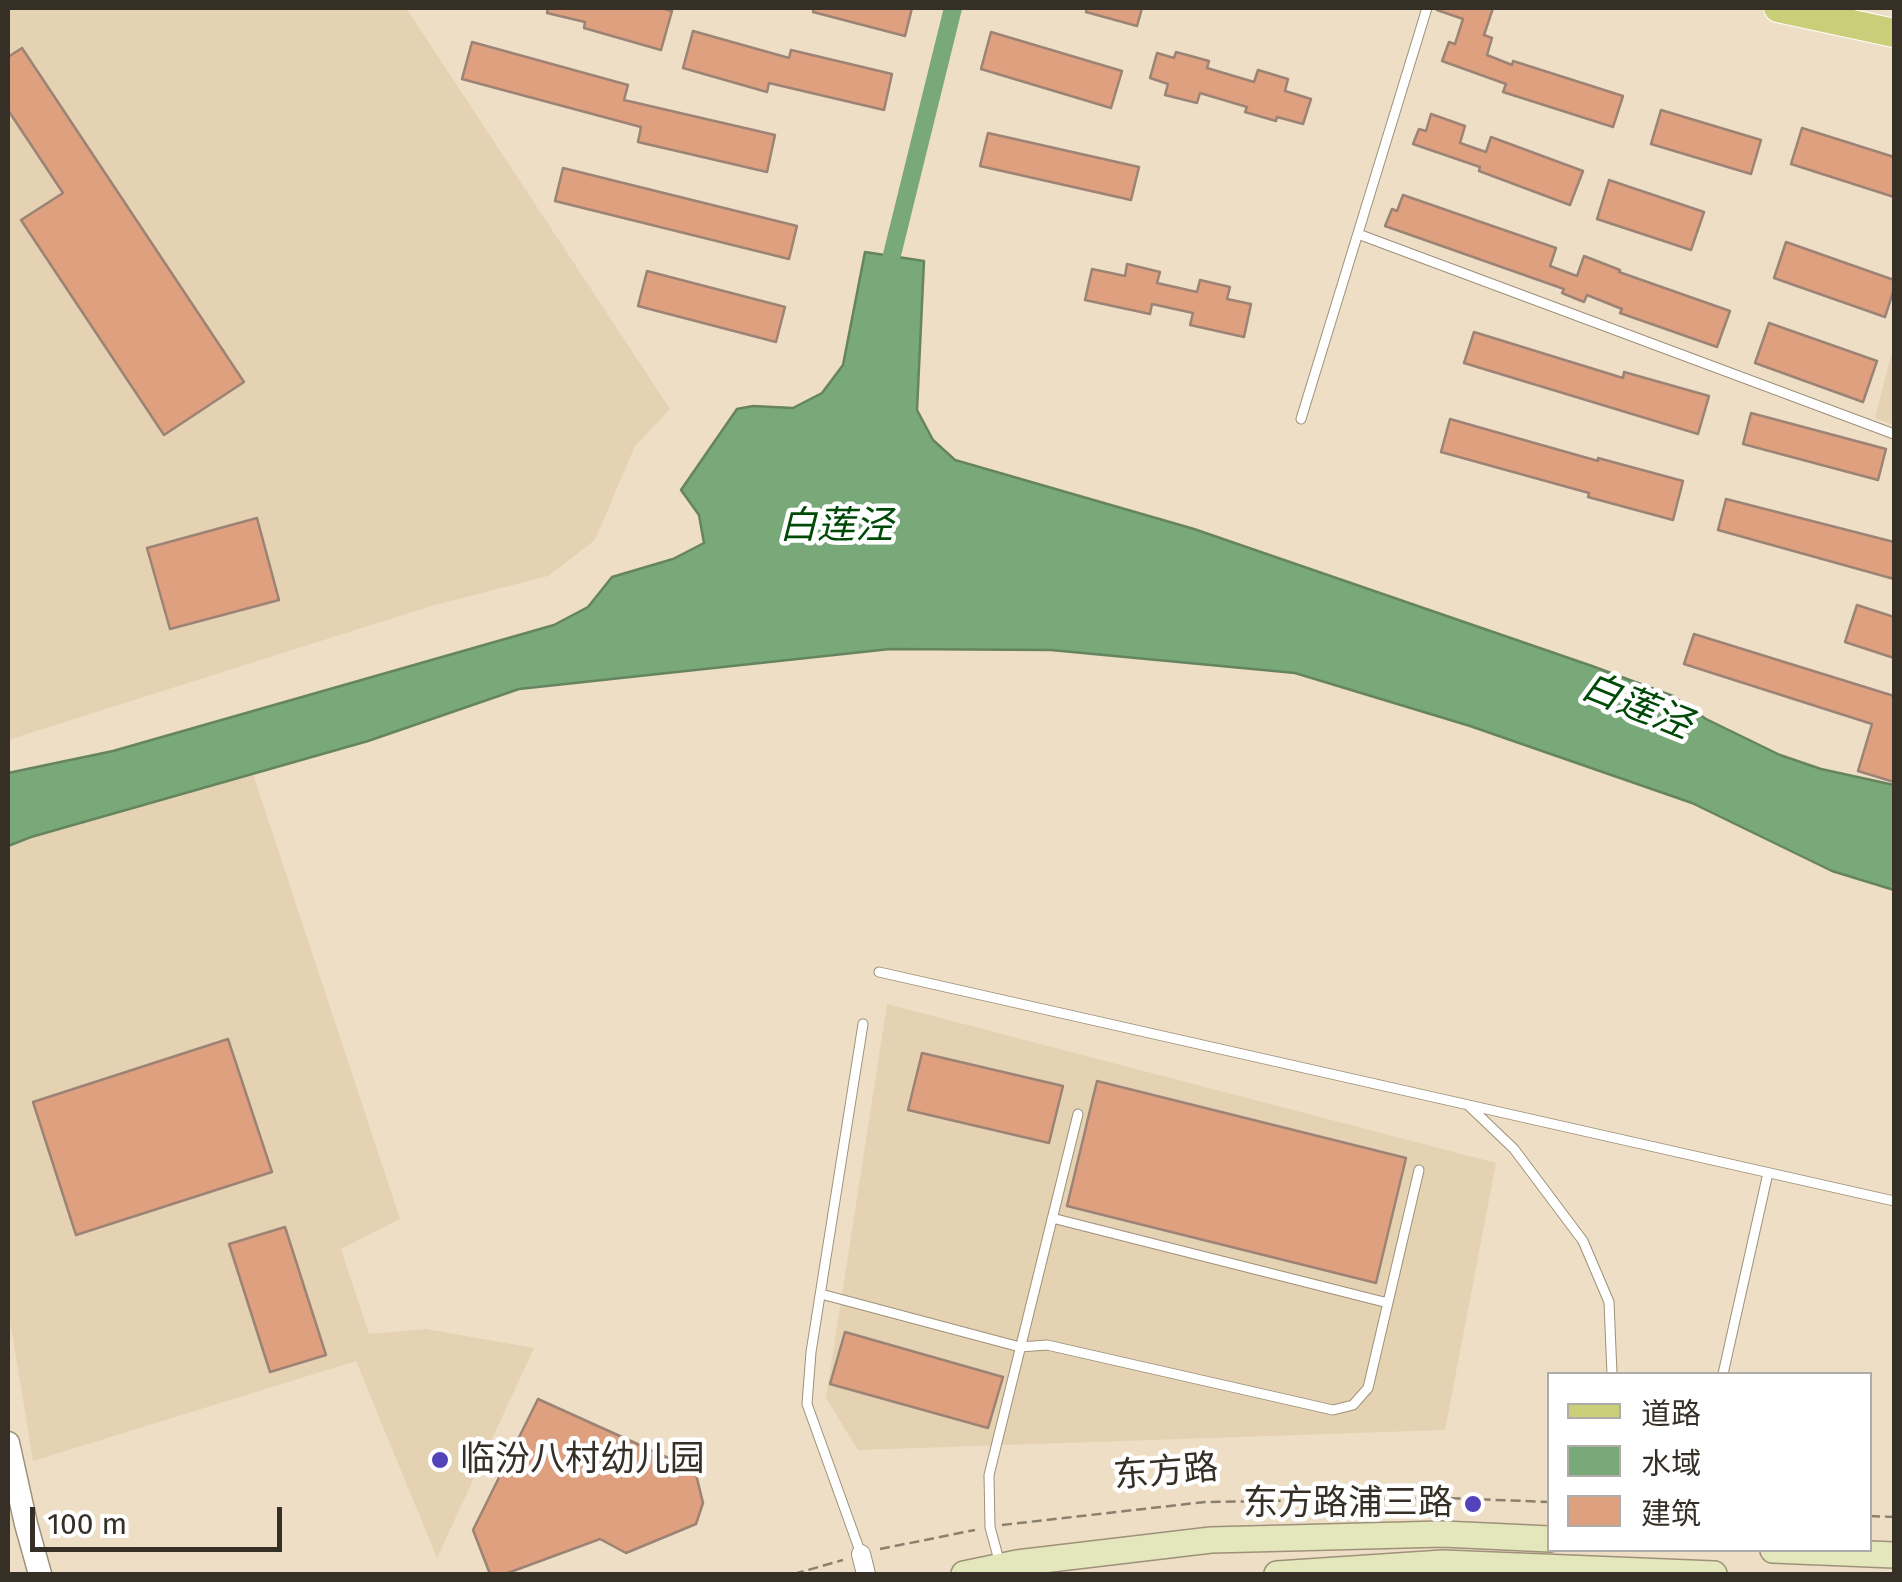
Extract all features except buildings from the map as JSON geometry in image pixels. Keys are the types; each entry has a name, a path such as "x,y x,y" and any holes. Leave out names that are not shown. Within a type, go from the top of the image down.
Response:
{"main road":[{"path":"1778,8 1894,33"},
{"name":"东方路","path":"964,1574 1000,1566 1211,1540 1444,1534 1547,1539"},
{"path":"1821,1552 1894,1555"},
{"path":"1277,1574 1443,1564 1714,1574"}],"street":[{"path":"8,1443 40,1574"},
{"path":"861,1554 866,1574"}],"lane":[{"path":"1302,419 1427,8"},
{"path":"1358,234 1894,434"},
{"path":"879,972 1894,1202"},
{"path":"861,1554 807,1404 820,1294 863,1024"},
{"path":"1468,1105 1514,1149 1583,1242 1610,1302 1612,1372"},
{"path":"1000,1566 990,1527 988,1475 1078,1114"},
{"path":"820,1294 1020,1348 1047,1345 1333,1410 1353,1405 1368,1388 1420,1170"},
{"path":"1724,1372 1768,1173"},
{"path":"1052,1218 1388,1302"}],"path":[{"name":"东方路","path":"794,1574 861,1554 990,1527 1205,1502 1446,1498 1547,1502"}],"shaded area":[{"path":"14,8 406,8 670,409 635,446 595,540 548,576 431,606 8,740 8,12"},
{"path":"1894,344 1894,425 1875,418"},
{"path":"253,774 400,1219 341,1249 369,1334 426,1329 534,1348 437,1558 356,1361 33,1461 8,1309 8,846"},
{"path":"887,1004 1496,1163 1445,1430 858,1450 826,1398"}],"water":[{"name":"白莲泾","path":"865,252 924,261 917,410 933,440 955,460 1194,529 1592,666 1673,696 1706,719 1780,755 1821,769 1894,785 1894,890 1832,871 1692,803 1470,726 1295,673 1051,650 890,649 519,689 368,741 8,846 8,773 113,751 554,625 588,607 612,577 673,559 704,543 699,515 681,490 737,409 793,408 822,393 843,365"}],"waterway":[{"path":"887,275 953,8"}],"place":[{"name":"临汾八村幼儿园","path":"440,1460"},
{"name":"东方路浦三路","path":"1473,1504"}]}
